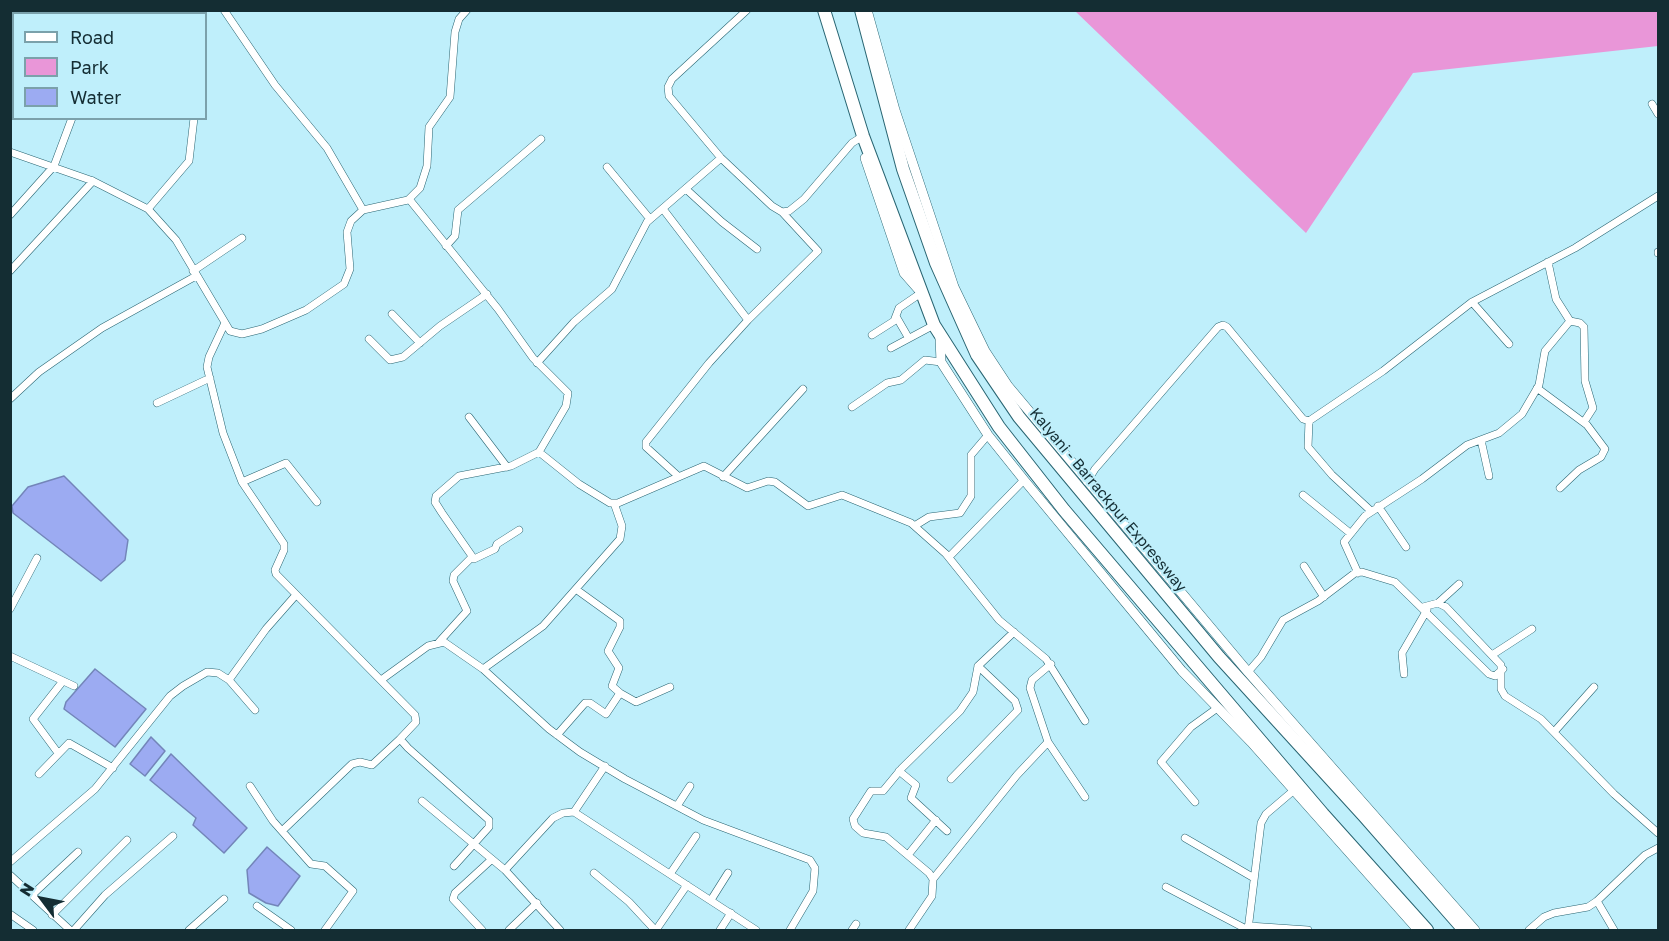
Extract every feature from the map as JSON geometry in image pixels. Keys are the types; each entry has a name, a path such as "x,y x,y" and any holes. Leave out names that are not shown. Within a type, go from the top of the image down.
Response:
{"highway":[{"path":"824,10 861,137 921,293 937,331 999,427 1064,510 1323,814 1427,930"},
{"name":"Kalyani - Barrackpur Expressway","path":"861,10 903,169 936,263 977,355 1019,417 1211,648 1464,930"}],"street":[{"path":"224,10 255,60 327,148 363,210"},
{"path":"10,152 93,181 148,209 176,240 224,325 238,334 262,329 299,314 339,289 349,274 348,228 363,210 409,199 420,188 426,177 429,127 450,97 455,32 459,19 467,10"},
{"path":"678,476 645,443 709,363 818,250 782,212 721,158 669,96 668,87 672,79 747,10"},
{"path":"782,212 789,211 800,204 861,137 819,10"},
{"path":"867,10 896,110 954,287 985,351 1008,386 1248,672 1475,930"},
{"path":"1652,104 1659,114"},
{"path":"10,215 54,166 71,120"},
{"path":"148,209 189,161 195,120"},
{"path":"446,246 456,234 458,210 541,139"},
{"path":"537,363 574,322 612,289 642,228 650,219 687,190 721,158"},
{"path":"607,167 650,219"},
{"path":"10,271 93,181"},
{"path":"687,190 757,249"},
{"path":"409,199 487,294 537,363 564,389 569,398 539,452 507,467 459,476 435,496 435,502 442,513 472,557 477,560 519,531"},
{"path":"1309,421 1383,371 1472,302 1548,262 1658,199"},
{"path":"663,209 748,321"},
{"path":"11,396 39,372 102,328 195,273 242,238"},
{"path":"1548,262 1556,299 1570,321 1580,323 1584,327 1585,381 1593,411 1584,422"},
{"path":"908,337 897,318 899,308 921,293"},
{"path":"369,339 390,360 406,356 440,326 487,294"},
{"path":"1472,302 1509,344"},
{"path":"392,314 420,343"},
{"path":"872,335 897,318"},
{"path":"1358,573 1344,546 1350,533 1371,511 1422,479 1470,443 1499,433 1516,421 1537,388 1545,351 1570,321"},
{"path":"224,325 209,357 210,378 223,433 242,482 284,544 284,550 275,572 295,596 381,680 416,719 400,739 372,765 360,762 352,764 282,831"},
{"path":"1087,482 1095,469 1218,327 1223,325 1303,419 1309,421"},
{"path":"891,348 908,337 937,331 941,362 988,435 1024,480 1216,709 1418,930"},
{"path":"852,407 887,383 901,380 925,360 941,362"},
{"path":"157,403 210,378"},
{"path":"1537,388 1584,422 1605,452 1577,471 1560,488"},
{"path":"723,477 803,389"},
{"path":"469,417 507,467"},
{"path":"1309,421 1308,447 1327,470 1371,511"},
{"path":"916,525 929,517 960,513 971,496 971,455 988,435"},
{"path":"1481,440 1489,476"},
{"path":"483,669 537,632 577,590 620,539 622,526 614,504 584,488 539,452"},
{"path":"242,482 286,463 318,502"},
{"path":"614,504 704,466 747,488 771,481 812,507 842,495 916,525 949,557 993,613 1051,664 1085,721"},
{"path":"949,557 1024,480"},
{"path":"1303,495 1350,533"},
{"path":"1378,506 1407,547"},
{"path":"381,680 422,650 440,642 467,611 453,580 454,575 472,557"},
{"path":"10,609 38,558"},
{"path":"1304,566 1324,597"},
{"path":"1248,672 1262,657 1283,620 1324,597 1358,573 1391,579 1425,609 1489,674 1495,676 1503,669"},
{"path":"1404,674 1402,653 1425,609 1438,603 1459,584"},
{"path":"577,590 620,621 620,627 608,651 619,668 612,686 636,702 670,687"},
{"path":"229,680 266,628 295,596"},
{"path":"1438,603 1446,607 1503,669 1501,689 1505,696 1541,719 1614,794 1659,833"},
{"path":"1492,655 1532,628"},
{"path":"933,879 886,837 865,834 852,821 871,791 882,792 899,771 966,703 973,692 978,666 1014,632"},
{"path":"440,642 483,669 557,735 605,766 713,824 813,862 815,868 812,895 790,930"},
{"path":"10,656 74,686"},
{"path":"1051,664 1032,680 1030,688 1048,742 1085,797"},
{"path":"951,779 1017,710 1015,701 978,666"},
{"path":"10,862 89,794 113,768 170,696 183,686 213,672 229,680 255,710"},
{"path":"58,753 33,719 63,681"},
{"path":"1554,732 1593,687"},
{"path":"557,735 585,703 590,703 606,714 620,693"},
{"path":"1195,802 1161,762 1191,727 1216,709"},
{"path":"400,739 489,820 489,827 454,866"},
{"path":"910,930 932,896 933,879 1017,775 1048,742"},
{"path":"39,774 69,743 113,768"},
{"path":"574,812 605,766"},
{"path":"899,771 916,785 911,798 947,831"},
{"path":"250,786 282,831 314,866 325,866 353,891 325,930"},
{"path":"677,806 690,786"},
{"path":"1248,929 1262,823 1266,814 1293,791"},
{"path":"422,801 473,846 505,870 561,930"},
{"path":"505,870 553,818 563,813 574,812 756,930"},
{"path":"908,855 936,820"},
{"path":"10,875 52,915 72,930 108,892 173,836"},
{"path":"670,874 696,836"},
{"path":"1185,838 1254,878"},
{"path":"52,915 127,840"},
{"path":"1529,930 1544,917 1588,907 1597,902 1645,855 1659,848"},
{"path":"32,895 78,852"},
{"path":"482,930 453,899 455,893 491,860"},
{"path":"594,873 629,902 655,930 687,885"},
{"path":"711,900 728,873"},
{"path":"1166,887 1248,929 1308,930"},
{"path":"189,930 224,898"},
{"path":"1597,902 1614,930"},
{"path":"509,930 537,903"},
{"path":"257,906 291,930"},
{"path":"720,930 731,913"},
{"path":"10,914 33,930"}],"green space":[{"path":"1075,11 1658,11 1658,46 1413,73 1306,233"}],"water":[{"path":"64,476 128,540 125,560 101,581 13,513 12,506 28,487"},
{"path":"95,669 146,709 115,747 64,709 66,702"},
{"path":"151,737 165,751 145,776 130,764"},
{"path":"171,754 247,828 224,853 193,825 196,818 150,780"},
{"path":"267,847 300,876 278,906 266,903 249,893 247,870"}]}
